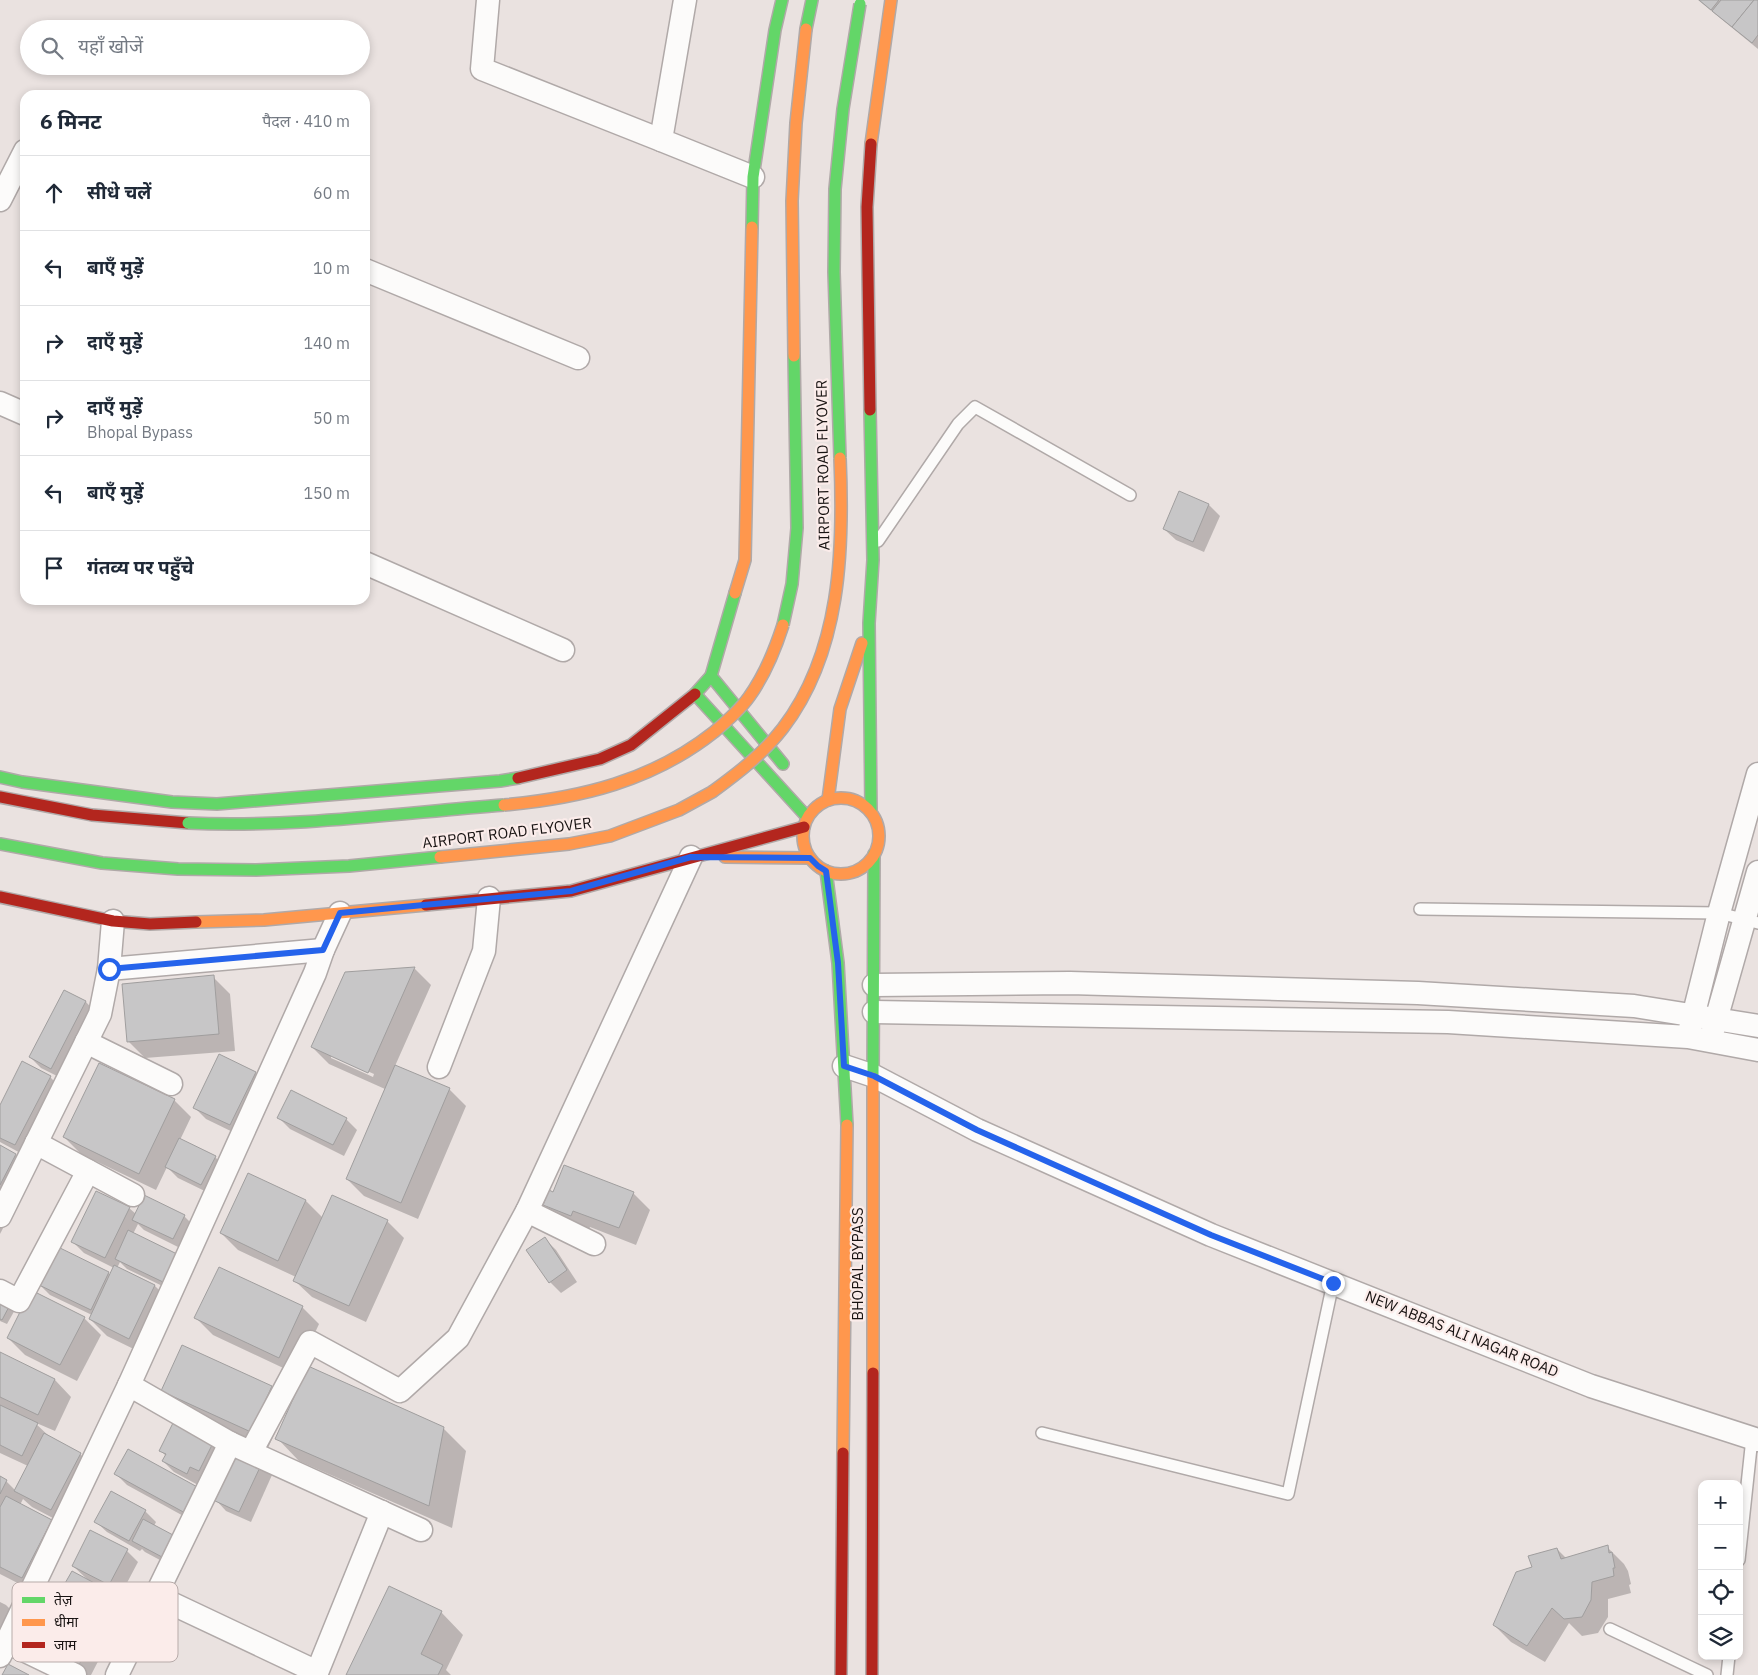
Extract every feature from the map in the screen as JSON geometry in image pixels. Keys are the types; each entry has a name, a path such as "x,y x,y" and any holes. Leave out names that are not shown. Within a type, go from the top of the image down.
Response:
{"main road":[{"path":"0,777 22,782 172,802 217,804 500,781 543,774 600,759 631,745 695,694 711,676 746,560 753,177 775,30 782,0"},
{"name":"AIRPORT ROAD FLYOVER","path":"0,797 92,814 188,823 256,824 381,816 559,798 612,786 663,766 704,740 742,706 761,676 786,618 792,590 796,555 792,192 796,123 806,29 812,0"},
{"path":"871,812 869,623 873,560 867,207 872,135 891,0"},
{"name":"AIRPORT ROAD FLYOVER","path":"0,844 102,863 178,869 256,870 349,866 569,844 610,836 679,810 718,787 745,768 762,752 794,713 808,689 825,642 835,595 842,510 834,216 836,166 860,2"},
{"path":"828,800 840,709 869,623"},
{"path":"711,676 792,775"},
{"path":"695,694 806,822"},
{"path":"839,797 851,799 862,804 871,812 876,821 879,832 874,854 859,869 848,873 837,874 826,871 810,858 805,849 803,838 806,822 814,802 828,800 839,797"},
{"path":"0,897 114,922 150,924 264,920 340,913 571,891 806,822"},
{"name":"BHOPAL BYPASS","path":"872,1675 874,854"},
{"path":"691,857 810,858"},
{"name":"BHOPAL BYPASS","path":"826,871 838,963 847,1109 841,1675"}],"street":[{"path":"488,0 482,69 753,177"},
{"path":"662,140 685,0"},
{"path":"0,200 20,161"},
{"path":"370,272 578,358"},
{"path":"0,404 20,412"},
{"path":"370,565 563,650"},
{"path":"1699,1039 1693,1015 1758,774"},
{"path":"251,1452 310,1342 400,1391 458,1338 527,1211 691,857"},
{"path":"1699,1039 1716,1019 1751,921 1758,872"},
{"path":"439,1067 484,951 489,898"},
{"path":"36,1582 129,1385 311,982 340,913"},
{"path":"0,1216 100,1014 109,969 114,922"},
{"path":"109,969 323,950"},
{"path":"874,985 1070,983 1418,993 1634,1006 1758,1026"},
{"path":"874,1012 1448,1022 1699,1039 1758,1050"},
{"path":"86,1042 171,1084"},
{"name":"NEW ABBAS ALI NAGAR ROAD","path":"844,1066 874,1076 986,1134 1211,1235 1592,1386 1755,1439"},
{"path":"36,1143 133,1195"},
{"path":"0,1292 20,1301 88,1171"},
{"path":"527,1211 594,1244"},
{"path":"129,1385 230,1443 421,1530"},
{"path":"163,1582 230,1443"},
{"path":"178,1607 316,1674 382,1512"},
{"path":"4,1649 12,1632"},
{"path":"40,1662 75,1675"},
{"path":"118,1675 124,1662"}],"lane":[{"path":"873,560 878,540 958,424 975,407 1130,495"},
{"path":"1420,910 1719,914 1751,921"},
{"path":"1042,1433 1288,1494 1333,1283"},
{"path":"1743,1530 1755,1439"},
{"path":"1610,1629 1707,1675"},
{"path":"1727,1675 1729,1660"}],"building":[{"path":"1699,0 1719,0 1711,10"},
{"path":"1721,0 1754,0 1732,27 1712,11"},
{"path":"1754,0 1758,0 1758,35 1752,43 1732,27"},
{"path":"1179,491 1209,504 1193,542 1163,529"},
{"path":"415,967 368,1073 311,1047 345,972"},
{"path":"214,975 219,1034 127,1042 122,984"},
{"path":"64,990 86,1001 51,1069 29,1057"},
{"path":"219,1054 256,1072 230,1125 193,1108"},
{"path":"22,1061 51,1076 15,1145 0,1138 0,1105"},
{"path":"99,1063 175,1099 139,1174 63,1137"},
{"path":"395,1065 450,1088 401,1203 346,1179"},
{"path":"291,1090 347,1118 333,1145 277,1118"},
{"path":"179,1138 216,1156 201,1185 165,1167"},
{"path":"0,1145 16,1154 0,1185"},
{"path":"564,1165 634,1192 619,1228 573,1211 571,1216 543,1205 549,1190 553,1192"},
{"path":"248,1173 306,1200 278,1261 220,1233"},
{"path":"96,1191 130,1207 105,1258 71,1242"},
{"path":"144,1195 185,1215 173,1239 132,1220"},
{"path":"332,1195 388,1220 349,1306 293,1281"},
{"path":"128,1230 177,1254 163,1282 115,1259"},
{"path":"545,1237 567,1270 549,1283 526,1250"},
{"path":"56,1246 109,1272 91,1310 37,1284"},
{"path":"114,1265 155,1285 129,1339 89,1319"},
{"path":"219,1267 303,1306 279,1358 194,1318"},
{"path":"31,1290 85,1317 60,1365 7,1338"},
{"path":"0,1295 12,1301 2,1320 0,1319"},
{"path":"182,1345 272,1386 251,1432 161,1391"},
{"path":"0,1352 55,1379 38,1415 0,1397"},
{"path":"308,1366 444,1427 429,1506 275,1439"},
{"path":"0,1405 38,1423 22,1456 0,1445"},
{"path":"173,1423 213,1443 199,1471 190,1467 187,1474 162,1461 166,1454 159,1451"},
{"path":"44,1433 81,1453 51,1510 14,1491"},
{"path":"128,1449 201,1489 187,1514 114,1474"},
{"path":"236,1451 262,1463 239,1512 213,1500"},
{"path":"0,1476 7,1480 0,1494"},
{"path":"111,1491 146,1510 129,1541 94,1522"},
{"path":"6,1496 52,1520 22,1578 0,1567 0,1507"},
{"path":"143,1519 173,1535 162,1557 132,1541"},
{"path":"90,1530 128,1549 111,1582 103,1582 72,1566"},
{"path":"1608,1545 1609,1553 1612,1552 1615,1568 1613,1568 1614,1576 1592,1582 1591,1600 1582,1617 1564,1619 1552,1608 1527,1646 1493,1625 1516,1572 1532,1567 1528,1556 1557,1548 1561,1559"},
{"path":"72,1571 92,1582 66,1582"},
{"path":"389,1586 442,1611 421,1654 443,1665 438,1675 346,1675"},
{"path":"61,1662 80,1662 76,1670"},
{"path":"8,1664 29,1675 2,1675"}],"traffic: fast":[{"path":"752,227 753,177 775,30 782,0"},
{"path":"806,29 812,0"},
{"path":"840,458 834,272 835,189 843,109 860,4"},
{"path":"783,625 792,584 797,528 794,356"},
{"path":"870,410 873,560 869,623 871,811"},
{"path":"735,593 711,676 695,694 807,817"},
{"path":"711,676 783,764"},
{"path":"0,777 22,782 172,802 217,804 518,778"},
{"path":"188,823 307,822 504,805"},
{"path":"0,844 102,863 178,869 256,870 349,866 440,857"},
{"path":"873,1078 874,854"},
{"path":"826,871 838,963 847,1125"}],"traffic: slow":[{"path":"871,144 891,0"},
{"path":"794,356 792,201 796,123 806,29"},
{"path":"735,593 745,560 752,227"},
{"path":"712,792 750,763 783,728 802,698 817,667 828,633 835,599 839,564 841,528 840,458"},
{"path":"504,805 561,798 615,784 641,775 690,749 737,712 749,697 769,662 783,625"},
{"path":"828,800 840,709 862,643"},
{"path":"440,857 569,844 610,836 679,810 712,792"},
{"path":"841,798 855,801 868,809 876,822 879,836 876,850 868,863 855,871 841,874 827,871 814,863 806,850 803,836 806,822 814,809 827,801 841,798"},
{"path":"725,857 810,858"},
{"path":"196,922 264,920 426,905"},
{"path":"873,1078 873,1373"},
{"path":"843,1453 847,1125"}],"traffic: jam":[{"path":"870,410 867,207 871,144"},
{"path":"518,778 600,759 631,745 695,694"},
{"path":"0,797 92,815 188,823"},
{"path":"426,905 571,891 804,827"},
{"path":"0,897 113,921 150,924 196,922"},
{"path":"872,1675 873,1373"},
{"path":"841,1675 843,1453"}],"route":[{"path":"109,969 323,950 340,913 571,891 691,857 810,858 826,871 838,963 844,1066 874,1076 977,1130 1211,1235 1333,1283"}]}
